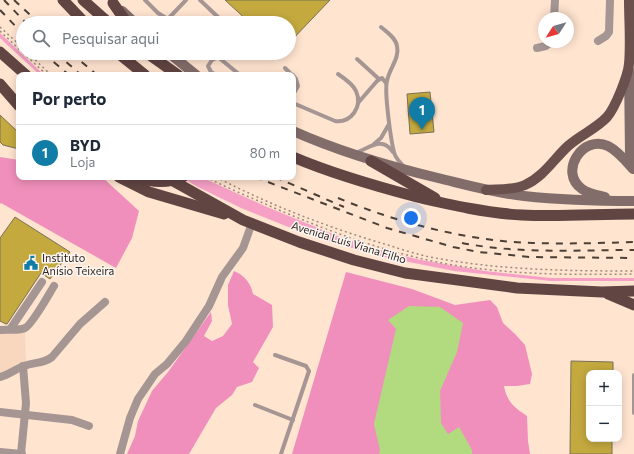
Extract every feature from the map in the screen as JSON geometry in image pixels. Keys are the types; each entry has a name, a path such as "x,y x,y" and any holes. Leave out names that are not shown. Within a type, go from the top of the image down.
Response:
{"highway":[{"path":"63,0 79,16"},
{"path":"82,0 101,16"},
{"path":"111,1 122,16"},
{"path":"0,52 23,72"},
{"path":"127,60 141,72"},
{"path":"157,60 175,72"},
{"path":"163,60 176,72"},
{"path":"0,84 16,93"},
{"path":"0,84 16,103"},
{"path":"296,158 341,176 446,204 521,215 634,214"},
{"path":"371,161 446,204"},
{"path":"125,180 149,192 247,221"},
{"path":"146,180 166,182 173,180"},
{"name":"Avenida Luís Viana Filho","path":"172,180 247,221 299,242 354,260 405,273 517,288 634,292"},
{"path":"602,292 634,305"}],"main road":[{"path":"629,0 630,154 634,169"},
{"path":"111,1 127,16"},
{"path":"178,60 192,72"},
{"path":"486,190 526,185 547,168 577,138 599,124 607,117 616,105 629,65"},
{"path":"296,132 315,141 371,161 486,190 523,196 580,201 634,201"},
{"path":"620,201 588,193 581,188 573,178 571,169 573,161 581,150 594,144 602,144 616,151 634,169"}],"street":[{"path":"554,12 555,0"},
{"path":"598,41 609,32 610,0"},
{"path":"120,454 130,418 138,399 155,374 167,364 186,341 209,306 222,277 243,248 247,221"},
{"path":"11,328 42,282"},
{"path":"0,330 11,328 18,330 27,327 54,286"},
{"path":"0,377 10,374 23,366 46,361 52,358 80,324 105,302"},
{"path":"0,452 22,454 26,393 23,366"},
{"path":"0,412 72,420 89,426"}],"lane":[{"path":"145,0 163,16"},
{"path":"171,16 186,0"},
{"path":"200,0 217,16"},
{"path":"382,27 394,39 397,46 397,53 386,83 394,152"},
{"path":"357,59 379,78 382,78 386,83"},
{"path":"211,72 208,66 212,60"},
{"path":"221,60 236,72"},
{"path":"285,68 290,72"},
{"path":"296,103 335,121 341,122 353,116 357,110 357,92 338,74"},
{"path":"358,103 379,78"},
{"path":"296,79 298,86 296,90"},
{"path":"373,145 381,138 390,124"},
{"path":"350,154 381,143 390,147 408,171"},
{"path":"275,355 306,366 309,369 281,454"},
{"path":"634,375 634,413"},
{"path":"255,404 293,420"}],"path":[{"path":"0,27 16,42"},
{"path":"0,31 16,46"},
{"path":"30,60 43,72"},
{"path":"35,60 48,72"},
{"path":"213,180 314,224 364,243 424,259 485,269 544,274 634,274"},
{"path":"222,180 314,220 366,239 425,256 482,265 567,272 634,271"}],"shaded area":[{"path":"0,33 16,48 16,53 0,38"},
{"path":"24,60 28,60 41,72 37,72"},
{"path":"0,157 16,160 16,180 105,180 139,211 132,238 116,268 1,203 0,204"},
{"path":"186,180 208,180 267,207 340,237 387,252 421,260 485,271 551,278 634,278 634,281 551,281 454,271 384,257 338,244 291,228 241,208"},
{"path":"234,271 241,275 251,286 253,294 272,305 273,327 253,362 259,368 252,382 237,387 232,395 216,408 189,454 127,454 135,436 138,421 152,391 168,372 211,312 212,321 204,336 212,341 223,336 232,324 228,305 228,285"},
{"path":"346,272 412,289 455,305 490,300 497,307 503,323 525,345 532,374 530,384 504,386 505,392 512,404 527,416 530,454 292,454"},
{"path":"409,306 440,307 463,323 457,352 440,391 441,423 448,434 459,427 472,450 472,454 379,454 380,450 374,424 396,329 388,320"},
{"path":"25,332 26,361 0,375 0,334"}],"building":[{"path":"225,0 330,0 296,36 296,16 242,16"},
{"path":"430,92 434,132 410,134 407,94"},
{"path":"0,115 16,130 16,148 3,145 0,142"},
{"name":"Instituto Anísio Teixeira","path":"15,217 70,252 50,279 41,273 6,324 0,321 0,238"},
{"path":"571,361 613,362 613,370 586,370 586,442 612,442 612,454 570,454"}],"railway":[{"path":"4,0 19,16"},
{"path":"14,0 31,16"},
{"path":"0,10 16,27"},
{"path":"51,60 65,72"},
{"path":"64,60 78,72"},
{"path":"79,60 93,72"},
{"path":"263,180 387,228 453,247 479,252 530,257 634,258"},
{"path":"282,180 344,207"},
{"path":"338,198 409,223 484,239 533,243 634,242"},
{"path":"462,243 505,249 526,250 634,250"}],"place":[{"name":"BYD","path":"422,130"},
{"name":"Instituto Anísio Teixeira","path":"31,263"}]}
